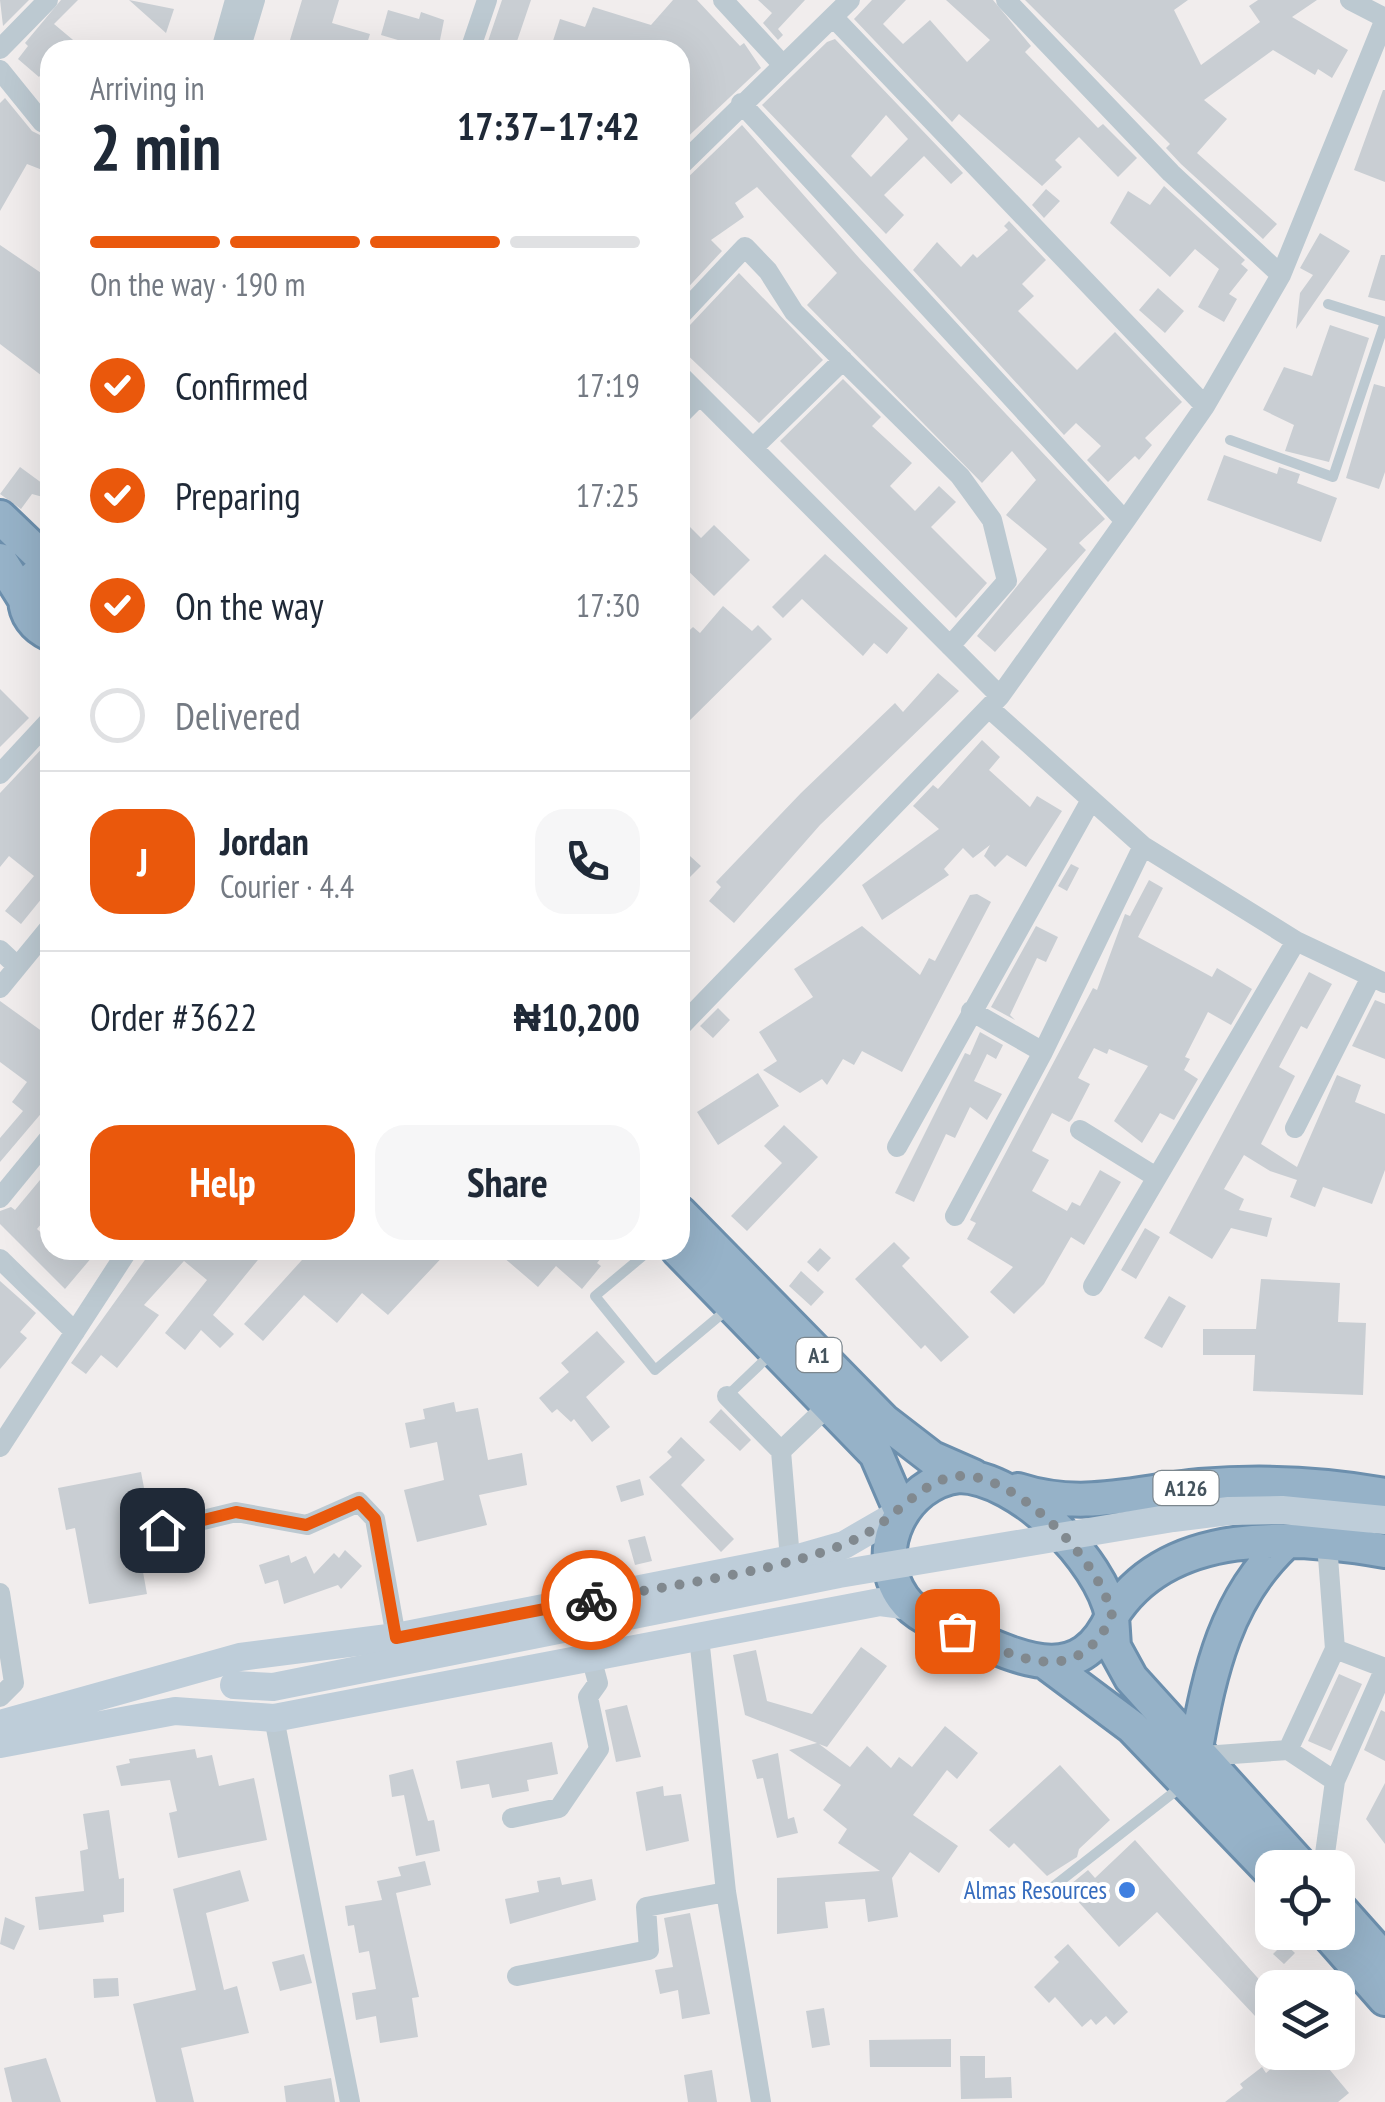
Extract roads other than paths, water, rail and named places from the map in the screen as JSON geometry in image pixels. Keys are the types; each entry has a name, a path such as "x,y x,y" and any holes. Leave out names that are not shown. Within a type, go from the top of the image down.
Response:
{"highway":[{"path":"0,517 40,556"},
{"path":"0,560 24,598 31,622 40,628"},
{"path":"24,598 32,578 40,573"},
{"name":"A1","path":"690,1223 884,1421 932,1458 982,1478"},
{"name":"A1","path":"688,1260 882,1461 901,1512"},
{"path":"1256,1850 1195,1762 1124,1669 1111,1638 1112,1616 1103,1584 1086,1561 1040,1516 982,1478 931,1484 901,1512 890,1558 897,1587 910,1606 993,1646 1045,1662 1195,1762 1285,1850"},
{"name":"A126","path":"982,1478 1072,1502 1255,1483 1384,1498"},
{"path":"1195,1762 1220,1638 1241,1598 1284,1543"},
{"path":"1045,1662 1067,1661 1086,1652 1134,1590 1169,1561 1231,1544 1328,1544 1385,1551"},
{"path":"1355,1926 1385,1960"},
{"path":"1342,1950 1385,1998"}],"main road":[{"path":"164,1681 272,1687 839,1574 1192,1516 1384,1498"},
{"path":"0,1724 164,1681 240,1656 396,1638 790,1559 844,1545 901,1512"},
{"path":"175,1711 274,1718 880,1602 910,1606"},
{"path":"0,1744 175,1711 234,1685"}],"street":[{"path":"0,49 48,0"},
{"path":"224,40 235,0"},
{"path":"243,40 255,0"},
{"path":"473,40 487,0"},
{"path":"723,0 782,64"},
{"path":"690,156 741,102 835,19 850,0"},
{"path":"1006,0 1171,173 1281,275"},
{"path":"690,1016 994,702 1205,406 1281,275 1385,18 1350,0"},
{"path":"835,19 1205,406"},
{"path":"0,70 40,115"},
{"path":"741,102 1125,521"},
{"path":"690,306 745,248 768,271 794,312 960,476 992,520 1007,581 950,646"},
{"path":"753,448 842,360"},
{"path":"690,385 950,646 994,702 1091,800 1143,846 1296,942 1378,980 1295,1128"},
{"path":"690,404 700,395"},
{"path":"0,774 40,731"},
{"path":"897,1146 1091,800"},
{"path":"955,1216 1043,1052 1143,846"},
{"path":"0,988 40,940"},
{"path":"1093,1286 1296,942"},
{"path":"0,950 17,966"},
{"path":"971,1011 1043,1052"},
{"path":"1080,1130 1156,1177"},
{"path":"0,1198 40,1149"},
{"path":"0,1260 75,1332"},
{"path":"0,1447 122,1260"},
{"path":"728,1396 780,1451 790,1559"},
{"path":"780,1451 830,1404"},
{"path":"162,1530 236,1512 306,1525 359,1502 375,1519 396,1638"},
{"path":"1288,1750 1335,1649 1328,1544"},
{"path":"0,1593 14,1683 0,1697"},
{"path":"699,1638 726,1892 762,2102"},
{"path":"1325,1850 1334,1781 1385,1668 1335,1649"},
{"path":"512,1818 560,1808 598,1749 588,1697 598,1683 591,1658"},
{"path":"274,1718 352,2088"},
{"path":"1195,1762 1288,1750 1334,1781"},
{"path":"517,1976 649,1950 646,1907 726,1892"}],"lane":[{"path":"1230,440 1334,477 1385,322 1328,304"},
{"path":"638,1260 595,1296 654,1370 732,1306"},
{"path":"728,1396 774,1351"},
{"path":"1045,1893 1195,1762"}],"place":[{"name":"Almas Resources","path":"1127,1890"}]}
